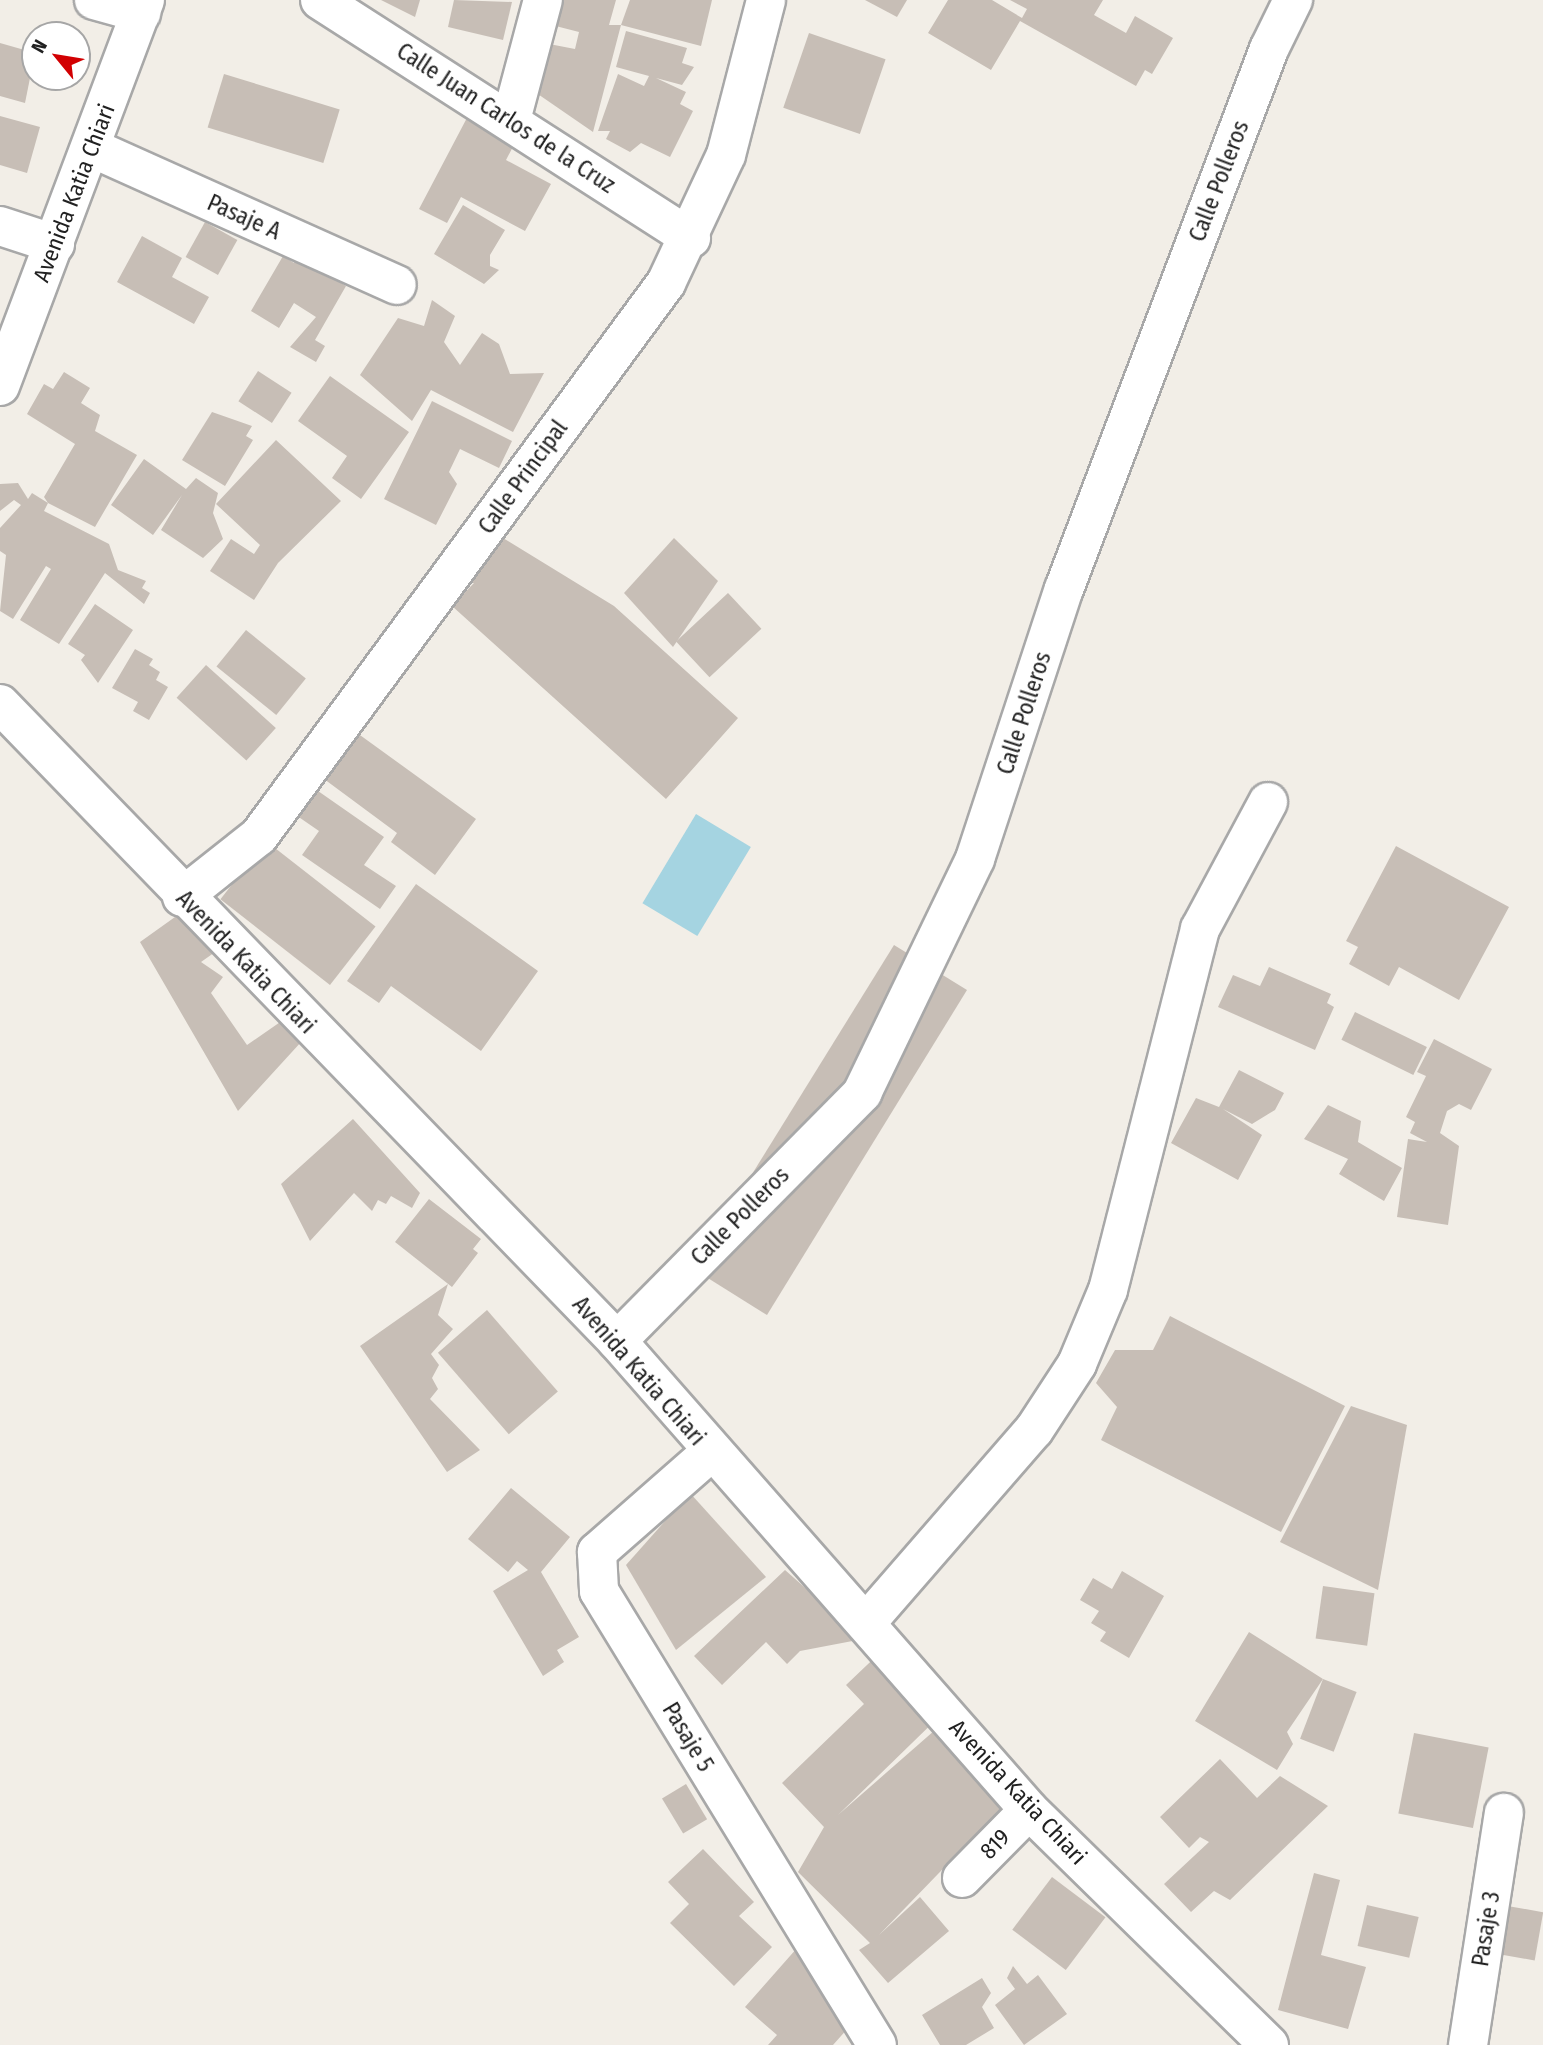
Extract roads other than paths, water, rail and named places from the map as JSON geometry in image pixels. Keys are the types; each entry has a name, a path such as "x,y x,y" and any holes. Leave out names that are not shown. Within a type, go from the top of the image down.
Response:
{"street":[{"path":"94,0 143,7"},
{"name":"Calle Juan Carlos de la Cruz","path":"320,0 511,120 691,238"},
{"path":"511,120 543,0"},
{"name":"Calle Principal","path":"182,897 259,836 666,283 691,238 726,155 766,0"},
{"name":"Calle Polleros","path":"617,1341 863,1093 975,859 1064,589 1269,49 1293,0"},
{"name":"Avenida Katia Chiari","path":"0,386 143,7"},
{"name":"Pasaje A","path":"92,148 397,285"},
{"path":"0,226 55,244"},
{"name":"Avenida Katia Chiari","path":"0,704 182,897 617,1341 710,1452 866,1623 1028,1810 1269,2045"},
{"path":"866,1623 1034,1430 1077,1364 1108,1290 1200,929 1268,802"},
{"name":"Pasaje 5","path":"710,1452 597,1552 599,1591 877,2045"},
{"name":"819","path":"962,1878 1028,1810"},
{"name":"Pasaje 3","path":"1468,2045 1504,1813"}],"water":[{"path":"696,814 751,847 697,936 642,903"}]}
